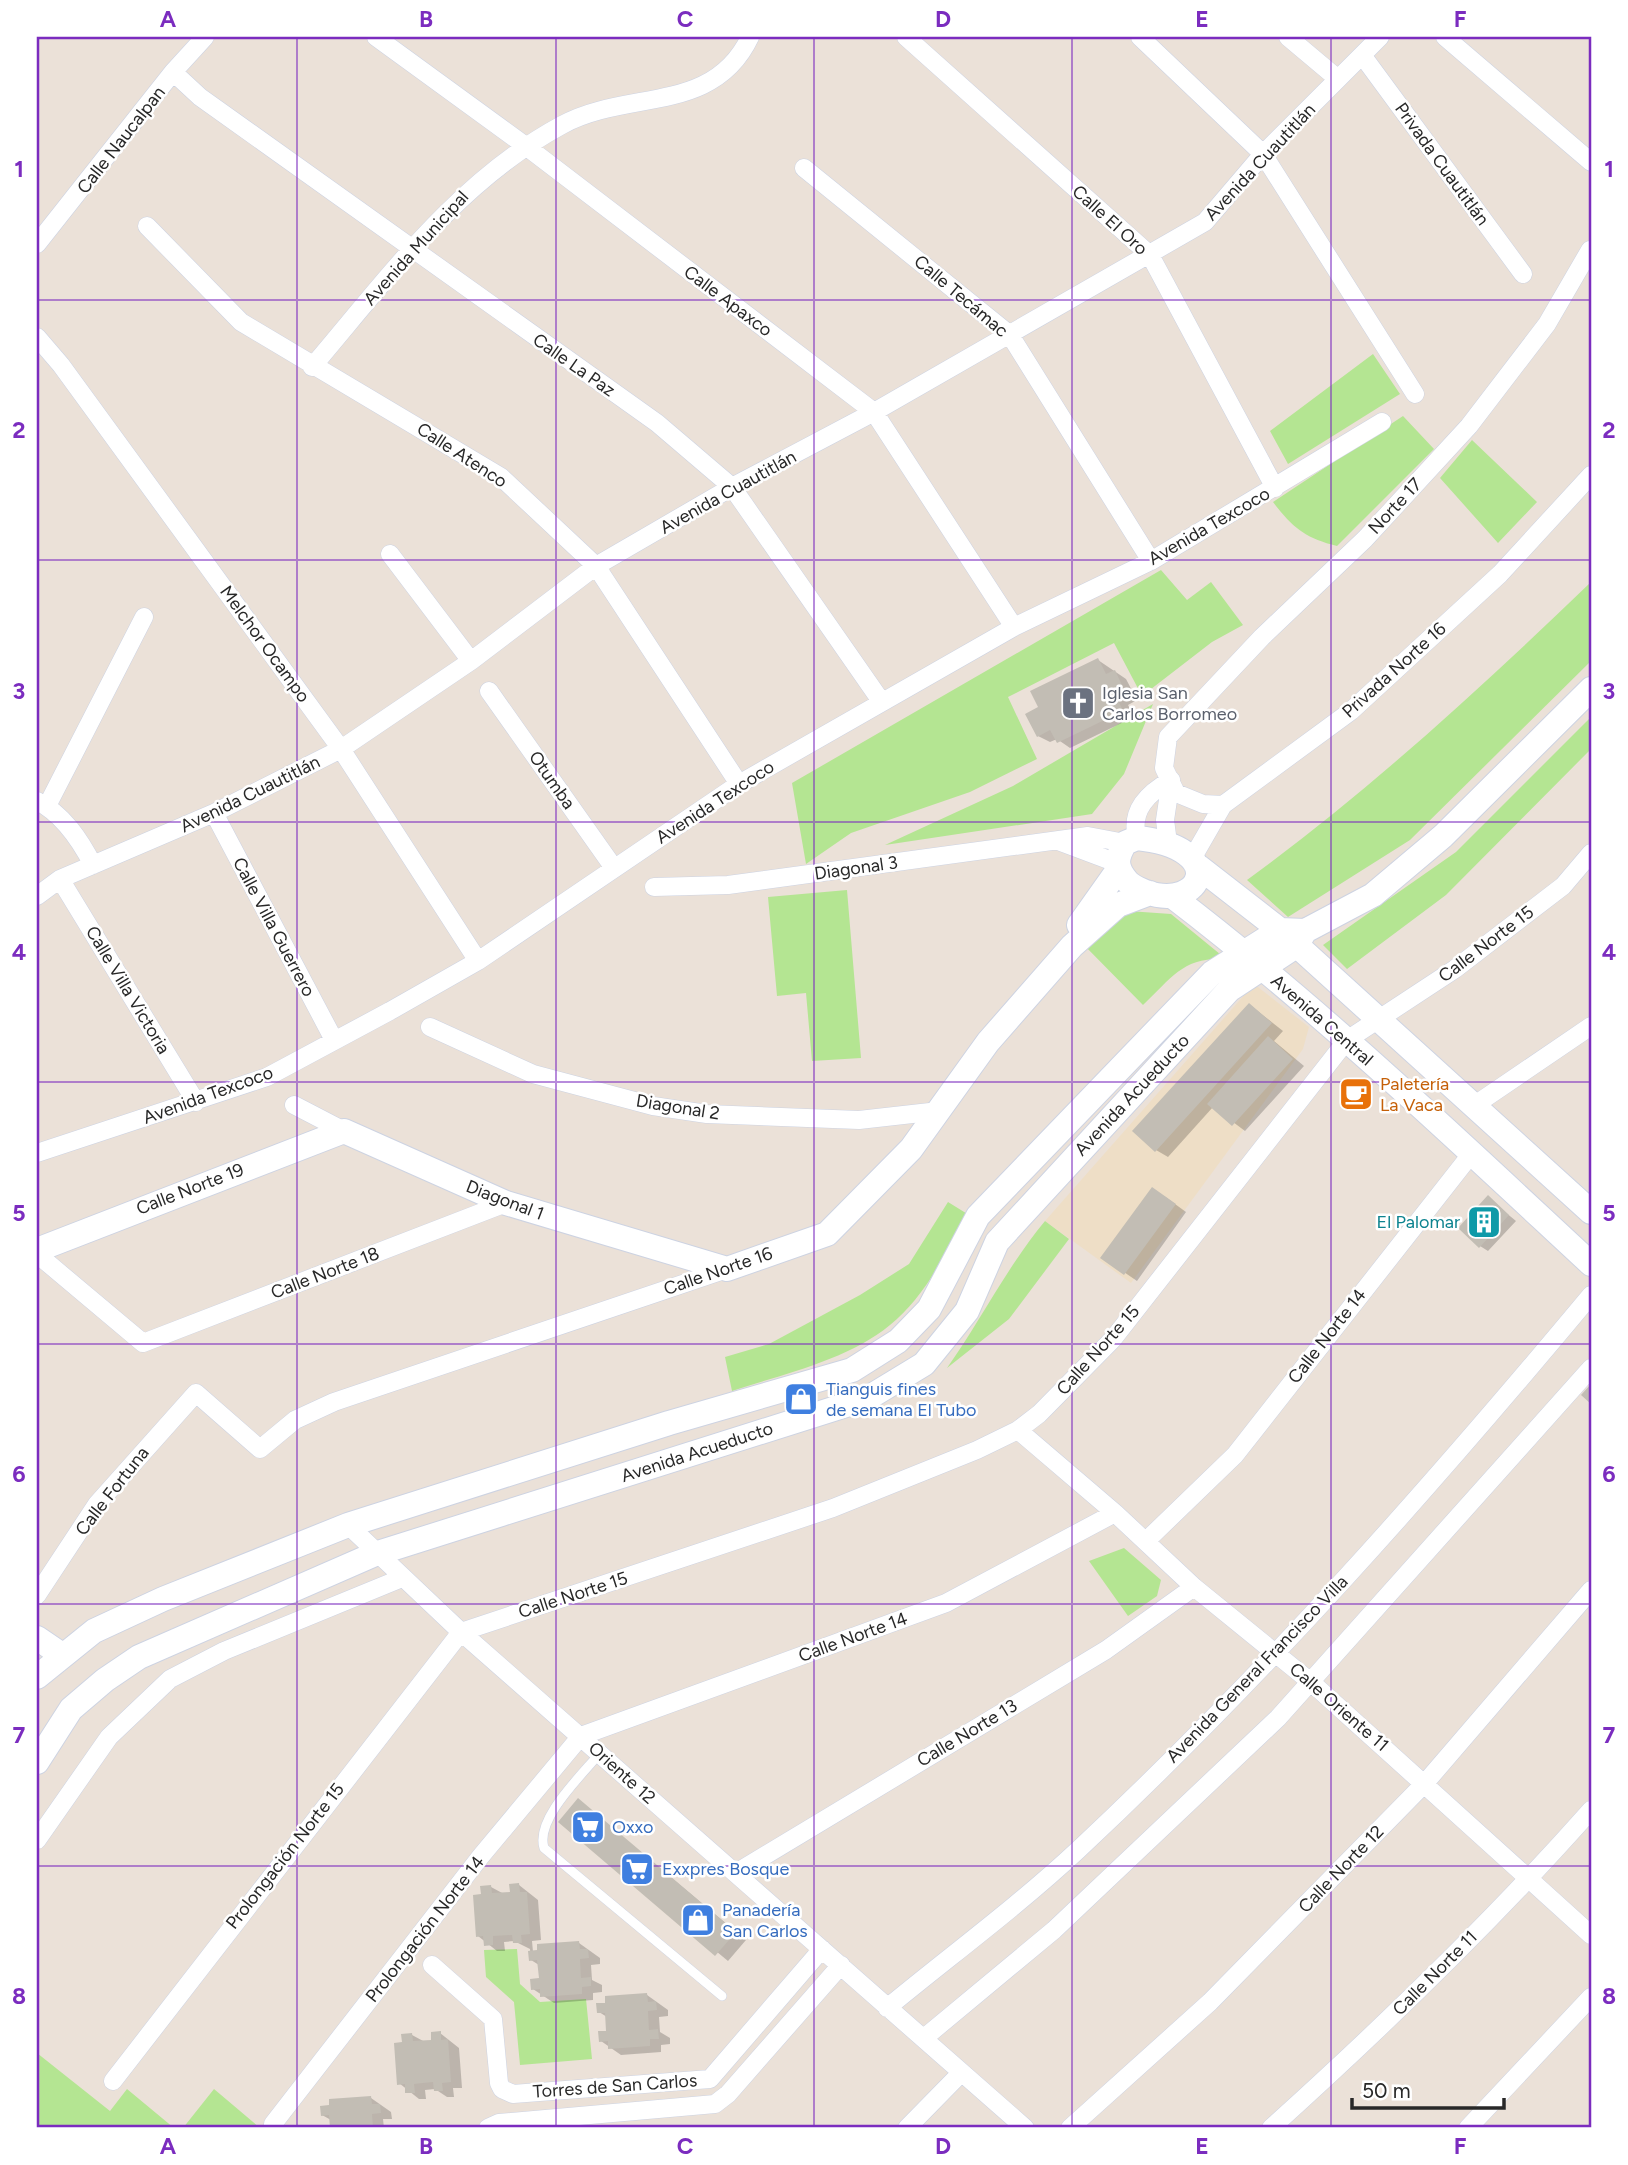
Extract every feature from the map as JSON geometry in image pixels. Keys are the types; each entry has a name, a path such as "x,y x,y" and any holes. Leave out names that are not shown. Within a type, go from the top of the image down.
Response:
{"street":[{"name":"Calle Naucalpan","path":"37,244 173,72 205,37"},
{"name":"Calle Apaxco","path":"376,37 527,147 874,412 1014,627"},
{"name":"Avenida Municipal","path":"312,367 412,249 468,190 563,124 611,106 683,93 713,82 740,58 750,37"},
{"name":"Calle El Oro","path":"906,37 1150,254 1275,488"},
{"path":"1140,37 1263,155 1415,394"},
{"path":"1288,37 1338,79"},
{"name":"Avenida Cuautitlán","path":"37,896 60,879 214,813 341,749 471,661 596,566 732,487 874,412 1205,222 1263,155 1380,37"},
{"path":"1446,37 1591,162"},
{"name":"Privada Cuautitlán","path":"1362,55 1523,274"},
{"name":"Calle La Paz","path":"173,72 200,97 657,424 732,487 881,701"},
{"name":"Calle Tecámac","path":"804,168 1010,335 1151,561"},
{"name":"Calle Atenco","path":"147,226 242,322 312,367 501,477 596,566 739,784"},
{"name":"Norte 17","path":"1171,780 1164,768 1168,737 1262,637 1364,539 1469,426 1547,324 1590,250"},
{"name":"Melchor Ocampo","path":"37,337 61,365 341,749 478,961"},
{"name":"Avenida Texcoco","path":"37,1153 267,1077 478,961 739,784 1014,627 1151,561 1382,422"},
{"name":"Privada Norte 16","path":"1196,862 1219,813 1351,711 1500,574 1591,475"},
{"path":"390,554 471,661"},
{"path":"93,865 78,837 42,803 144,617"},
{"name":"Avenida Acueducto","path":"37,1677 94,1631 163,1599 348,1525 668,1423 852,1370 898,1341 929,1309 978,1216 1212,974 1254,960 1373,895 1443,836 1591,689"},
{"name":"Otumba","path":"489,691 614,868"},
{"path":"1171,780 1176,793 1219,813"},
{"path":"1124,854 1168,843 1165,820 1171,780"},
{"path":"1124,854 1144,800 1171,780"},
{"name":"Calle Villa Guerrero","path":"214,813 334,1040"},
{"name":"Diagonal 3","path":"654,887 728,886 1058,841 1124,854"},
{"name":"Avenida Central","path":"1168,843 1294,936 1375,1019 1591,1212"},
{"name":"Calle Norte 15","path":"461,1632 834,1508 977,1450 1018,1430 1039,1413 1113,1339 1347,1040 1375,1019 1455,969 1563,886 1591,853"},
{"name":"Avenida Central","path":"1124,854 1130,886 1161,895 1254,960 1347,1040 1591,1264"},
{"name":"Calle Norte 16","path":"1072,946 1080,924 1124,854"},
{"name":"Calle Norte 16","path":"196,1393 260,1449 295,1420 334,1402 827,1234 911,1149 988,1042 1072,946 1118,905 1191,888 1198,879 1196,862"},
{"name":"Calle Villa Victoria","path":"60,879 196,1102"},
{"name":"Avenida Acueducto","path":"37,1762 71,1709 105,1680 139,1657 375,1554 868,1398 924,1364 967,1311 997,1242 1254,960"},
{"path":"1472,1107 1591,1026"},
{"name":"Diagonal 2","path":"430,1027 533,1074 653,1106 707,1114 859,1120 939,1111"},
{"name":"Diagonal 1","path":"294,1105 344,1131 506,1203 727,1269"},
{"name":"Calle Norte 19","path":"37,1252 344,1131"},
{"name":"Calle Norte 14","path":"1146,1541 1235,1455 1472,1153"},
{"name":"Calle Norte 18","path":"37,1252 143,1343 506,1203"},
{"name":"Avenida General Francisco Villa","path":"887,2008 1076,1852 1277,1652 1426,1488 1591,1295"},
{"path":"923,2038 1063,1921 1312,1683 1591,1368"},
{"name":"Calle Fortuna","path":"37,1595 97,1504 196,1393"},
{"name":"Calle Oriente 11","path":"1018,1430 1115,1513 1194,1587 1277,1652 1591,1935"},
{"name":"Calle Norte 14","path":"581,1736 946,1603 1115,1513"},
{"name":"Oriente 12","path":"348,1525 375,1554 461,1632 1025,2128"},
{"path":"37,1840 108,1737 170,1679 224,1651 402,1578"},
{"name":"Calle Norte 13","path":"736,1873 1106,1650 1194,1587"},
{"name":"Calle Norte 12","path":"1070,2128 1210,2002 1424,1783 1591,1590"},
{"name":"Prolongación Norte 15","path":"113,2081 461,1632"},
{"path":"37,1638 62,1655"},
{"name":"Prolongación Norte 14","path":"273,2124 481,1856 581,1736"},
{"name":"Calle Norte 11","path":"1271,2128 1363,2045 1530,1879 1591,1811"},
{"name":"Torres de San Carlos","path":"432,1965 493,2019 499,2083 502,2089 513,2094 710,2079 822,1949"},
{"name":"Torres de San Carlos","path":"488,2128 492,2124 715,2104 728,2094 841,1965"},
{"path":"1468,2128 1591,1997"},
{"path":"907,2128 961,2073"},
{"path":"513,2094 515,2122"}],"lane":[{"path":"600,1753 545,1822 541,1836 544,1848 722,1996"}],"shaded area":[{"path":"1254,984 1309,1027 1303,1049 1131,1283 1045,1221"}],"green space":[{"path":"1373,354 1400,394 1288,464 1270,431"},
{"path":"1403,416 1434,449 1337,546 1300,531 1273,502"},
{"path":"1472,440 1537,502 1498,543 1440,478"},
{"path":"1161,570 1187,600 1211,582 1243,625 1212,642 1142,696 1114,643 1008,697 1037,759 970,792 851,833 806,864 792,783"},
{"path":"1591,582 1591,661 1410,840 1288,917 1247,880 1293,846 1424,737"},
{"path":"1153,704 1124,774 1092,814 885,845 1013,786"},
{"path":"1591,717 1591,749 1446,895 1347,969 1323,945 1456,852"},
{"path":"847,890 861,1058 812,1061 806,993 777,996 768,897"},
{"path":"1114,910 1171,914 1226,959 1211,959 1189,965 1143,1005 1081,942"},
{"path":"948,1202 969,1215 924,1288 903,1314 855,1348 793,1372 732,1391 725,1357 769,1344 860,1295 909,1264"},
{"path":"1045,1221 1069,1239 1009,1319 947,1368 1018,1257"},
{"path":"1124,1548 1161,1580 1157,1596 1128,1616 1089,1561"},
{"path":"517,1949 520,1984 540,2002 586,1999 592,2059 520,2065 514,2002 486,1977 484,1950"},
{"path":"37,2053 110,2111 127,2089 174,2128 37,2128"},
{"path":"214,2089 260,2128 183,2128"}],"building":[{"name":"Iglesia San Carlos Borromeo","path":"1098,658 1106,674 1115,670 1126,694 1117,698 1123,711 1057,743 1050,730 1037,737 1025,714 1038,707 1030,691"},
{"path":"1249,1003 1272,1023 1155,1152 1132,1131"},
{"path":"1268,1036 1293,1059 1232,1126 1207,1104"},
{"path":"1152,1187 1176,1204 1124,1275 1100,1258"},
{"name":"El Palomar","path":"1488,1195 1509,1215 1479,1248 1458,1228"},
{"path":"1591,1384 1591,1404 1581,1395"},
{"path":"578,1798 736,1932 715,1956 558,1822"},
{"path":"519,1883 520,1892 527,1892 530,1934 521,1935 522,1943 513,1943 512,1935 493,1936 493,1945 484,1946 483,1936 476,1937 473,1895 481,1894 480,1886 491,1885 492,1893 510,1892 509,1884"},
{"path":"579,1941 580,1949 588,1949 589,1958 580,1959 581,1978 591,1977 591,1986 582,1987 582,1994 540,1997 540,1989 531,1990 530,1979 539,1978 537,1960 529,1961 528,1951 537,1950 537,1944"},
{"path":"647,1993 648,2002 656,2001 657,2010 648,2011 649,2030 658,2029 659,2039 650,2039 650,2046 608,2049 608,2041 599,2042 598,2031 606,2031 605,2013 597,2013 596,2003 605,2003 605,1996"},
{"path":"441,2031 441,2040 448,2039 451,2082 442,2083 443,2091 434,2091 433,2082 414,2084 415,2093 405,2093 405,2084 397,2085 394,2043 402,2042 401,2034 412,2033 413,2041 431,2040 431,2032"},
{"path":"371,2096 372,2104 380,2104 381,2113 372,2114 373,2128 330,2128 329,2115 321,2116 320,2106 329,2105 329,2099"}],"place":[{"name":"Iglesia San Carlos Borromeo","path":"1078,703"},
{"name":"Paletería La Vaca","path":"1356,1094"},
{"name":"El Palomar","path":"1484,1222"},
{"name":"Tianguis fines de semana El Tubo","path":"801,1399"},
{"name":"Oxxo","path":"588,1827"},
{"name":"Exxpres Bosque","path":"637,1869"},
{"name":"Panadería San Carlos","path":"698,1920"}]}
